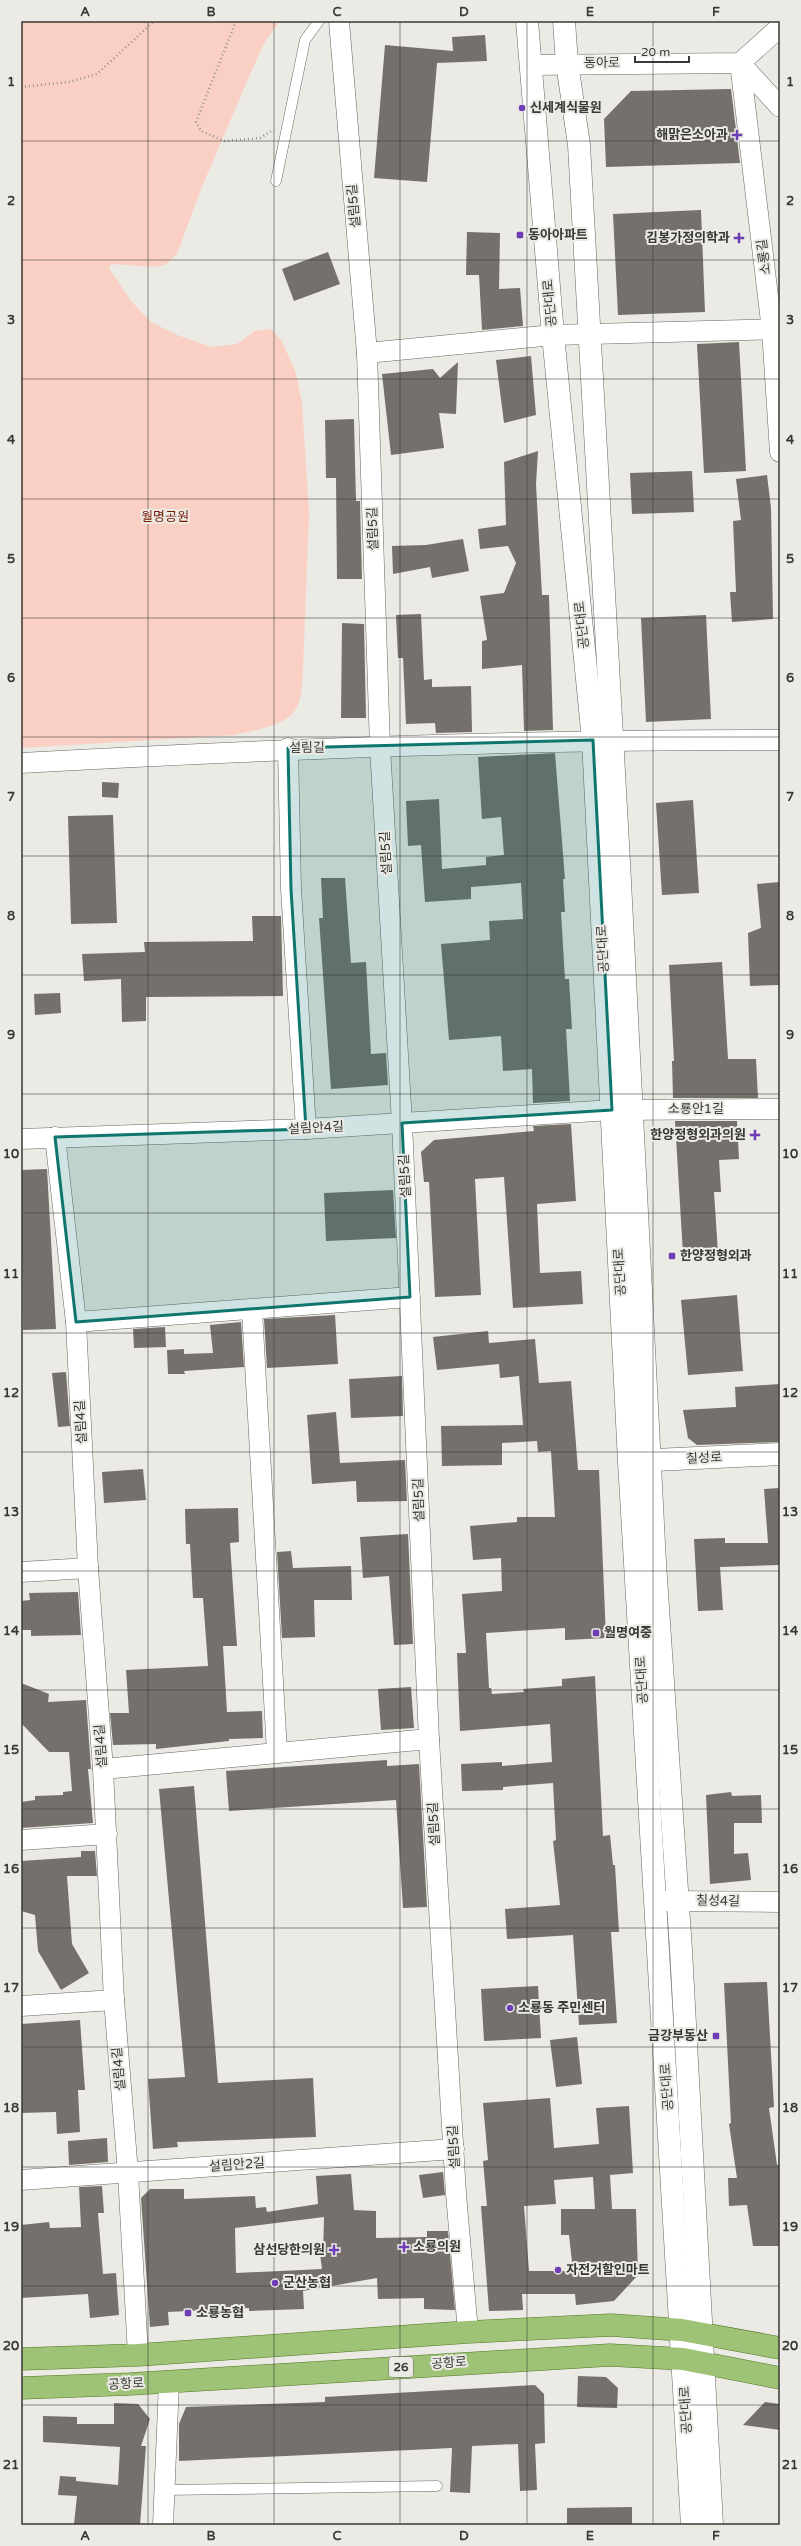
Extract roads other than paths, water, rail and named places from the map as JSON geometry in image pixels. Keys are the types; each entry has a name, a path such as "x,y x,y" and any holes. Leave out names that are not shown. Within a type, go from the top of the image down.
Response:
{"main road":[{"name":"26","path":"21,2359 138,2354 468,2332 611,2325 692,2332 780,2348"},
{"name":"공항로","path":"21,2388 169,2382 610,2355 683,2359 780,2378"}],"street":[{"name":"설림5길","path":"339,21 367,353 380,747 402,1123 429,1739 454,2149 468,2332"},
{"name":"공단대로","path":"527,21 553,336 602,740"},
{"name":"공단대로","path":"564,21 566,63 579,145 590,334 602,740 639,1461 656,1901 692,2332 704,2363 712,2525"},
{"path":"780,27 740,62 780,107"},
{"name":"동아로","path":"530,65 566,63 740,62"},
{"name":"소룡길","path":"740,62 776,329 780,452"},
{"path":"367,353 553,336 776,329"},
{"name":"설림길","path":"21,763 288,748 380,747 602,740 780,740"},
{"path":"288,748 291,889 306,1129"},
{"name":"소룡안1길","path":"621,1109 780,1109"},
{"name":"설림안4길","path":"21,1139 306,1129 621,1109"},
{"name":"설림4길","path":"55,1137 76,1322 88,1568 103,1769 114,2000 128,2173 138,2354"},
{"path":"76,1322 252,1311 410,1297"},
{"path":"252,1311 277,1752"},
{"name":"칠성로","path":"639,1461 780,1454"},
{"name":"공단대로","path":"639,1461 678,1900 692,2332 683,2359 692,2525"},
{"path":"21,1572 88,1568"},
{"path":"103,1769 429,1739"},
{"path":"21,1840 107,1834"},
{"name":"칠성4길","path":"656,1901 780,1902"},
{"path":"21,2006 114,2000"},
{"name":"설림안2길","path":"21,2180 454,2149"},
{"path":"163,2525 169,2382"}],"lane":[{"path":"276,181 305,40 320,21"},
{"path":"164,2490 437,2486"}],"place":[{"name":"신세계식물원","path":"522,108"},
{"name":"해맑은소아과","path":"737,135"},
{"name":"동아아파트","path":"520,235"},
{"name":"김봉가정의학과","path":"739,238"},
{"name":"한양정형외과의원","path":"755,1135"},
{"name":"한양정형외과","path":"672,1256"},
{"name":"월명여중","path":"596,1633"},
{"name":"소룡동 주민센터","path":"510,2008"},
{"name":"금강부동산","path":"716,2036"},
{"name":"소룡의원","path":"404,2247"},
{"name":"삼선당한의원","path":"334,2250"},
{"name":"자전거할인마트","path":"558,2270"},
{"name":"군산농협","path":"275,2283"},
{"name":"소룡농협","path":"188,2313"}],"park label":[{"name":"월명공원","path":"165,517"}]}
